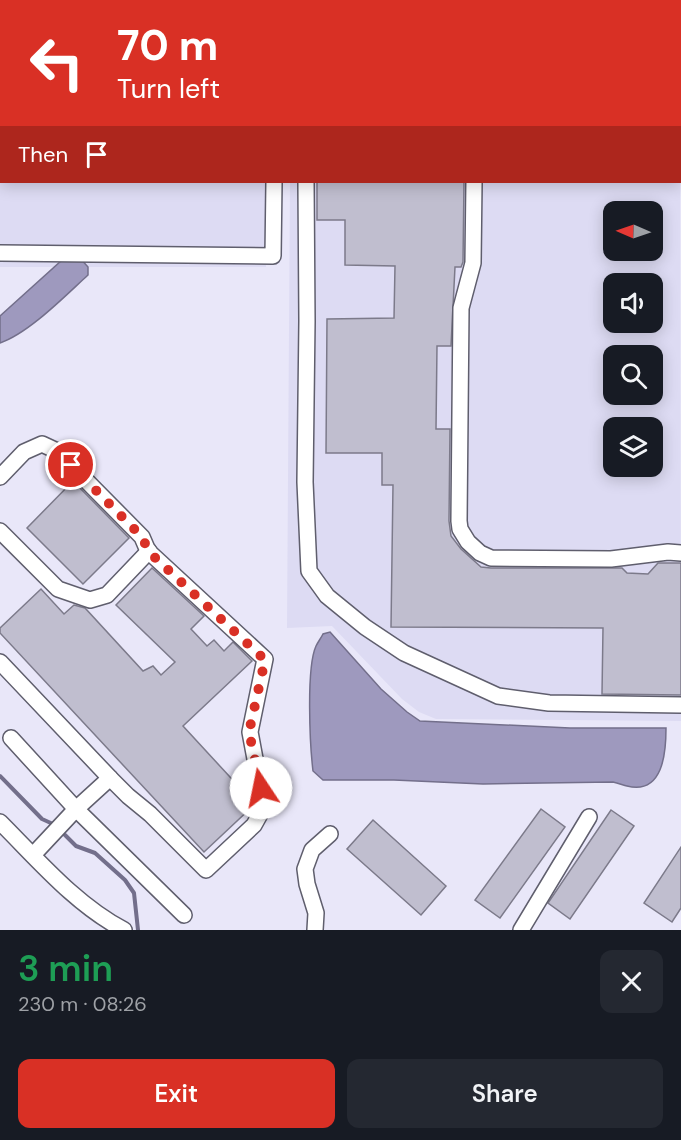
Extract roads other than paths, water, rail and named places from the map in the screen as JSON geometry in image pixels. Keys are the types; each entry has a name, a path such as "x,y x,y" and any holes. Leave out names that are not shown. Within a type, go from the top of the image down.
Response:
{"street":[{"path":"0,254 273,256 274,183"},
{"path":"306,183 307,321 304,482 309,571 315,580 327,596 365,627 404,652 498,696 549,703 681,705"},
{"path":"474,183 473,263 461,308 459,521 462,534 473,548 491,558 619,558 668,552 681,553"},
{"path":"0,477 24,452 42,444 57,451 142,537 149,552 265,660 249,732 264,807 254,825 207,870 110,778 0,662"},
{"path":"0,531 58,589 90,600 107,595 149,552"},
{"path":"10,738 76,809 184,915"},
{"path":"33,855 76,809 110,778"},
{"path":"521,930 589,817"},
{"path":"0,822 103,919 124,930"},
{"path":"315,930 316,913 305,869 312,850 330,834"}],"waterway":[{"path":"0,776 42,819 53,824"},
{"path":"65,835 76,846 95,853 125,880 134,893 138,930"}]}
